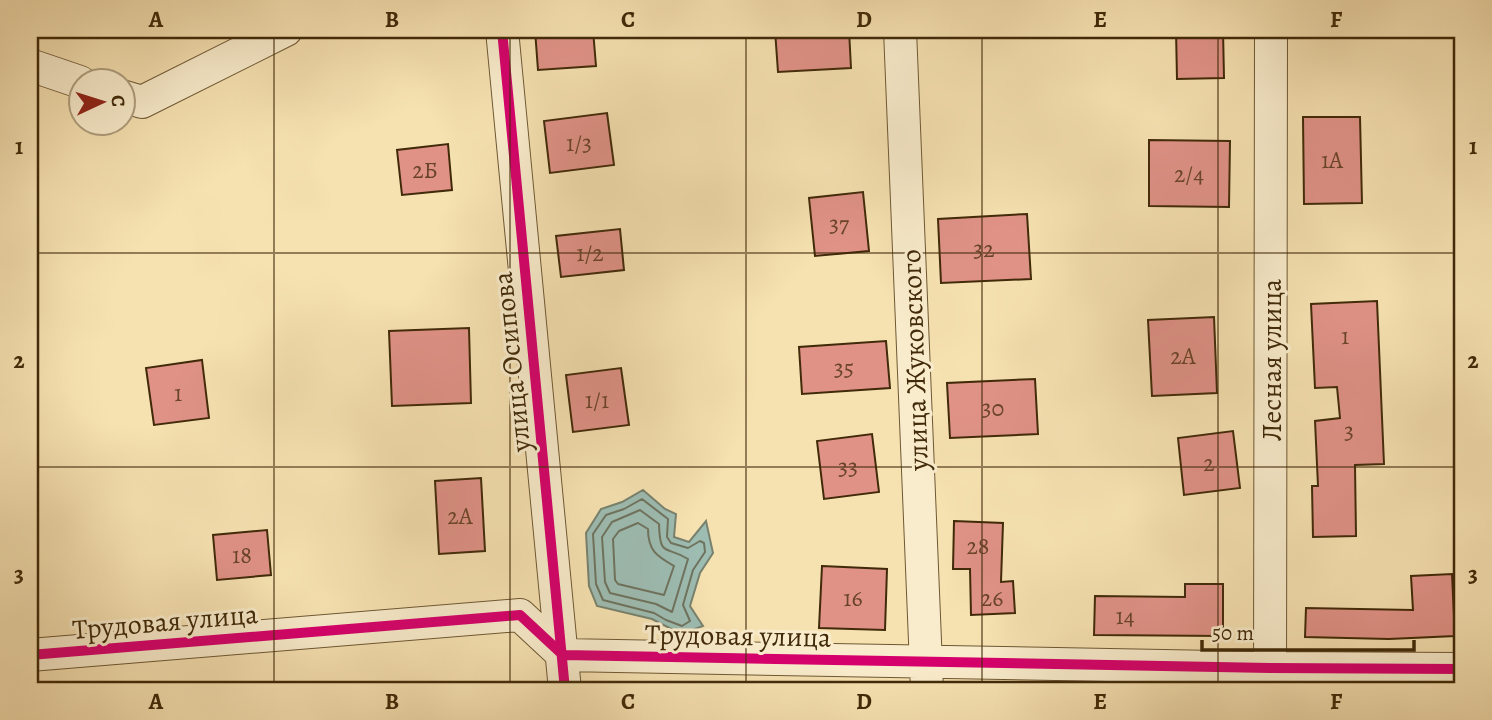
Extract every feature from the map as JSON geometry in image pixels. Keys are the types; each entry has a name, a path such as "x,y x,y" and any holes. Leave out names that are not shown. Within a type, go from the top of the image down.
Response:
{"street":[{"path":"136,97 286,30"},
{"name":"улица Осипова","path":"502,30 565,690"},
{"name":"улица Жуковского","path":"900,30 927,676"},
{"name":"Лесная улица","path":"1270,679 1271,30"},
{"path":"30,65 66,77"},
{"name":"Трудовая улица","path":"30,655 520,615 563,655 927,676 1270,679 1462,668"}],"water":[{"path":"643,490 665,509 676,514 674,537 689,542 706,521 713,553 700,573 690,606 703,626 681,634 652,619 597,606 589,586 586,533 601,509 622,502"}],"building":[{"path":"535,30 593,30 596,66 538,70"},
{"path":"775,30 849,30 851,68 778,72"},
{"path":"1176,30 1223,30 1224,78 1177,79"},
{"path":"607,113 614,165 550,173 544,121"},
{"path":"1303,117 1360,117 1362,203 1304,204"},
{"path":"1149,140 1230,141 1229,207 1149,206"},
{"path":"448,144 452,190 402,195 397,150"},
{"path":"863,192 869,251 815,256 809,198"},
{"path":"1027,214 1031,279 941,283 938,219"},
{"path":"620,229 624,270 561,277 556,236"},
{"path":"1377,301 1384,464 1355,465 1356,536 1313,537 1312,486 1318,486 1315,421 1340,418 1337,387 1315,388 1311,304"},
{"path":"1214,317 1217,393 1152,396 1148,320"},
{"path":"469,328 471,403 392,406 389,331"},
{"path":"886,341 890,388 802,394 799,347"},
{"path":"202,360 209,418 154,425 146,368"},
{"path":"621,368 629,425 573,432 566,375"},
{"path":"1035,379 1038,434 950,438 947,383"},
{"path":"1233,431 1240,488 1184,495 1178,438"},
{"path":"872,434 879,492 824,499 817,441"},
{"path":"481,478 485,551 439,554 435,481"},
{"path":"954,521 1003,523 1001,582 1013,581 1015,613 971,615 970,569 953,569"},
{"path":"267,530 271,575 217,580 213,535"},
{"path":"822,566 887,569 885,630 819,628"},
{"path":"1452,574 1455,636 1389,639 1305,637 1306,608 1413,610 1411,576"},
{"path":"1185,584 1223,584 1223,636 1094,635 1095,596 1185,597"}],"cycle path":[{"path":"502,30 565,690"},
{"path":"30,655 520,615 563,655 1462,669"}]}
